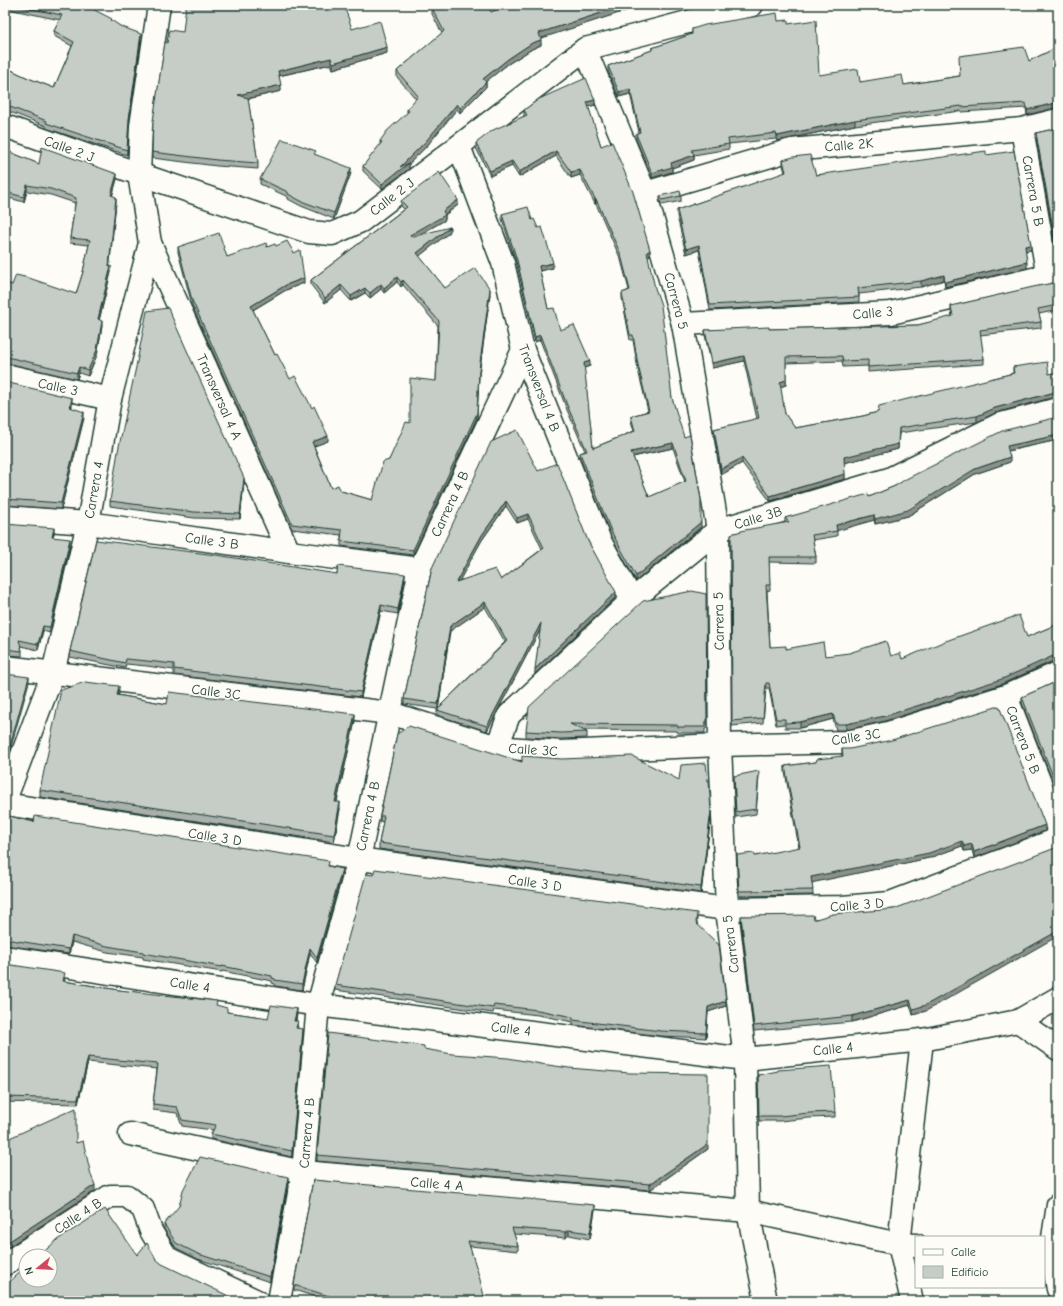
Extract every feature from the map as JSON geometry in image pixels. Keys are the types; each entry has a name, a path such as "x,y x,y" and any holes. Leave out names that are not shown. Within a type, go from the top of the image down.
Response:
{"street":[{"name":"Carrera 4","path":"5,800 53,673 88,523 110,399 150,243 139,174 141,126 159,5"},
{"name":"Calle 2 J","path":"5,126 308,232 332,234 361,221 585,49 752,5"},
{"name":"Carrera 5","path":"585,49 646,194 683,324 718,530 720,745 727,909 745,1059 748,1211 766,1301"},
{"name":"Calle 2K","path":"646,194 791,150 1022,129 1058,120"},
{"name":"Carrera 5 B","path":"1022,129 1053,275"},
{"name":"Transversal 4 B","path":"459,146 503,263 523,350 600,541 632,600"},
{"name":"Transversal 4 A","path":"150,243 289,552"},
{"name":"Calle 3","path":"683,324 891,313 1053,275"},
{"name":"Carrera 4 B","path":"279,1301 303,1172 318,1004 359,859 420,570 523,350"},
{"name":"Calle 3","path":"5,375 110,399"},
{"name":"Calle 3B","path":"497,747 510,715 632,600 718,530 889,479 998,425 1058,409"},
{"name":"Calle 3 B","path":"5,516 88,523 420,570"},
{"name":"Calle 3C","path":"5,667 390,713 497,747 561,752 720,745 847,742 888,733 1006,696 1058,673"},
{"name":"Carrera 5 B","path":"1006,696 1058,829"},
{"name":"Calle 3 D","path":"5,804 359,859 727,909 842,907 890,903 1058,839"},
{"name":"Calle 4","path":"5,957 318,1004 745,1059 922,1040 1018,1021 1058,998"},
{"path":"1018,1021 1058,1050"},
{"path":"912,1301 907,1244 922,1040"},
{"name":"Calle 4 A","path":"130,1134 303,1172 748,1211 907,1244"},
{"name":"Calle 4 B","path":"5,1264 110,1196 127,1196 143,1209 151,1231 167,1258 257,1301"},
{"path":"1058,1205 1051,1251 1058,1289"}],"building":[{"path":"5,5 8,5 5,12"},
{"path":"12,5 85,5 112,19 111,20 120,26 141,34 129,119 127,150 46,123 47,121 5,105 5,67 54,88 74,42 54,31 62,15"},
{"path":"186,5 344,5 352,29 380,21 387,47 333,63 331,58 278,71 281,85 238,95 248,98 258,163 217,160 152,152 153,121 165,42 167,43 169,30 183,32"},
{"path":"437,5 488,5 491,12 508,5 626,5 539,33 541,40 532,43 508,59 483,79 486,82 460,108 457,104 426,141 400,167 409,163 382,184 363,166 382,142 380,141 387,131 409,111 407,109 418,96 397,71 444,31 432,8"},
{"path":"777,13 778,21 788,20 788,24 816,20 819,75 858,69 860,82 902,75 904,85 960,76 959,56 1024,47 1029,61 1058,47 1058,103 1027,110 1026,103 961,106 855,120 777,136 776,133 728,139 729,144 692,150 694,155 671,163 672,167 652,173 636,134 640,132 630,89 619,92 608,66 692,34 692,29 705,25"},
{"path":"586,78 595,100 587,102 601,146 612,142 633,192 650,250 647,252 655,288 661,305 672,398 684,437 690,435 701,500 701,522 636,576 611,531 580,453 587,451 567,405 540,335 535,337 517,260 502,214 528,207 532,220 534,219 538,228 542,227 553,263 539,266 548,309 554,308 560,330 574,325 590,361 584,363 593,448 635,431 631,416 649,411 638,365 633,335 630,335 622,293 630,290 621,255 596,199 580,170 571,172 556,151 519,172 512,161 490,171 476,143 493,130 527,115 524,110 539,99","holes":["673,443 686,481 649,497 631,452"]},
{"path":"1058,128 1058,238 1055,239 1036,133"},
{"path":"282,139 316,151 314,154 351,168 334,213 301,201 288,194 288,192 260,179"},
{"path":"42,147 117,174 111,195 116,197 109,266 111,266 98,319 102,321 97,350 88,370 79,367 77,373 5,357 5,283 12,285 16,275 76,294 83,272 90,240 70,238 76,198 51,189 27,185 24,197 5,192 5,150 39,164"},
{"path":"986,151 986,155 1014,151 1031,245 1025,246 1027,262 945,282 944,275 921,281 858,288 859,297 710,305 699,245 686,249 677,210 786,172 783,160 793,157 810,155 816,175"},
{"path":"439,172 458,200 443,211 445,215 410,235 411,237 450,227 417,253 445,288 475,268 490,289 479,370 477,413 413,550 341,541 342,530 292,524 192,300 178,247 219,233 227,257 266,243 267,247 275,244 276,246 287,241 294,253 300,250 304,278 286,285 251,306 275,355 277,354 290,379 295,376 312,408 314,406 328,436 312,442 331,488 338,485 341,491 372,500 383,462 389,460 406,422 410,423 410,378 436,381 439,321 403,280 401,282 397,277 384,288 381,284 370,293 365,288 351,296 341,285 325,298 311,280 407,207 401,201"},
{"path":"680,191 681,196 662,200 660,196"},
{"path":"1058,282 1058,305 1038,309 1041,322 980,330 984,359 868,367 868,360 843,361 842,356 786,357 786,380 780,382 785,414 795,428 863,416 878,412 879,406 1014,373 1013,367 1047,362 1049,374 1058,372 1058,392 995,408 977,416 899,428 898,444 844,457 845,474 770,496 742,458 721,469 714,429 759,418 744,356 712,363 705,330 769,327 769,329 918,325 953,316 951,306"},
{"path":"168,308 244,478 240,514 194,512 110,501 118,451 147,311"},
{"path":"5,382 72,398 70,407 84,412 61,503 5,499"},
{"path":"1058,417 1058,435 1007,446 1010,457 975,469 908,510 875,519 874,515 836,525 837,531 812,535 816,557 769,557 770,585 766,585 770,647 786,646 786,649 823,642 825,656 849,653 886,641 891,656 900,653 902,659 943,642 1019,615 1027,637 1058,624 1058,656 1053,656 1002,679 885,716 846,724 836,724 833,714 800,722 785,723 785,719 776,719 769,683 766,683 763,718 732,721 731,534 789,522 785,518 868,494 869,497 895,486 1002,431"},
{"path":"517,430 538,471 557,463 588,541 616,592 535,669 541,623 487,726 437,710 507,641 485,602 450,626 438,704 404,699 432,568 491,442","holes":["506,501 517,518 528,514 544,548 501,580 495,569 456,582 482,535"]},
{"path":"5,524 54,528 52,537 70,539 50,627 43,626 38,644 19,640 22,651 5,649"},
{"path":"96,540 216,555 337,574 338,566 405,574 398,609 381,605 361,692 174,669 174,664 126,659 125,663 70,651"},
{"path":"692,591 706,594 707,722 705,722 705,727 678,727 677,725 570,724 587,732 561,733 526,731 529,707 643,601"},
{"path":"5,674 29,677 5,759"},
{"path":"1058,681 1058,789 1022,697"},
{"path":"85,682 119,686 117,695 167,704 169,692 355,714 335,802 340,802 334,835 40,790 61,690"},
{"path":"999,706 1045,825 974,852 972,844 964,846 962,841 929,853 811,877 813,890 739,891 737,855 754,853 755,856 800,847 785,766 816,762 817,759 843,756 842,749 850,749 892,740"},
{"path":"409,726 522,762 522,756 562,759 632,756 679,780 681,765 706,763 708,781 709,780 711,811 701,887 379,843 384,816 380,816 397,734"},
{"path":"759,771 756,809 736,812 734,776"},
{"path":"5,815 34,822 35,816 329,861 328,866 342,869 317,958 310,948 302,984 275,980 272,976 222,966 107,946 72,936 69,949 5,939"},
{"path":"1058,847 1058,931 926,1005 913,1009 910,1000 852,1016 754,1026 741,916 813,915 814,919 816,919 833,914 894,909"},
{"path":"375,869 697,913 696,923 719,945 726,1001 708,1007 706,1033 661,1031 573,1020 573,1017 538,1010 494,1005 493,1008 335,985 366,874 373,875"},
{"path":"5,964 65,973 63,981 119,990 217,1001 216,1005 227,1008 227,1012 268,1018 271,1005 297,1009 294,1021 298,1021 296,1028 303,1029 292,1151 211,1134 216,1125 182,1120 177,1107 153,1104 158,1064 88,1057 78,1099 5,1097"},
{"path":"328,1033 424,1046 424,1049 452,1054 508,1058 569,1068 630,1073 708,1074 708,1144 650,1184 317,1155"},
{"path":"831,1066 835,1112 759,1116 758,1075 778,1070"},
{"path":"76,1108 76,1143 83,1141 91,1175 95,1185 5,1244 5,1140"},
{"path":"200,1157 288,1177 270,1277 198,1254 176,1243 164,1224 179,1206 183,1190"},
{"path":"313,1180 595,1205 590,1233 569,1230 566,1232 512,1228 518,1246 468,1241 484,1296 477,1301 364,1301 332,1297 294,1285"},
{"path":"105,1209 137,1255 147,1243 156,1259 162,1264 239,1301 5,1301 5,1286 18,1274 18,1288 58,1288 58,1248 48,1248 57,1240"}]}
